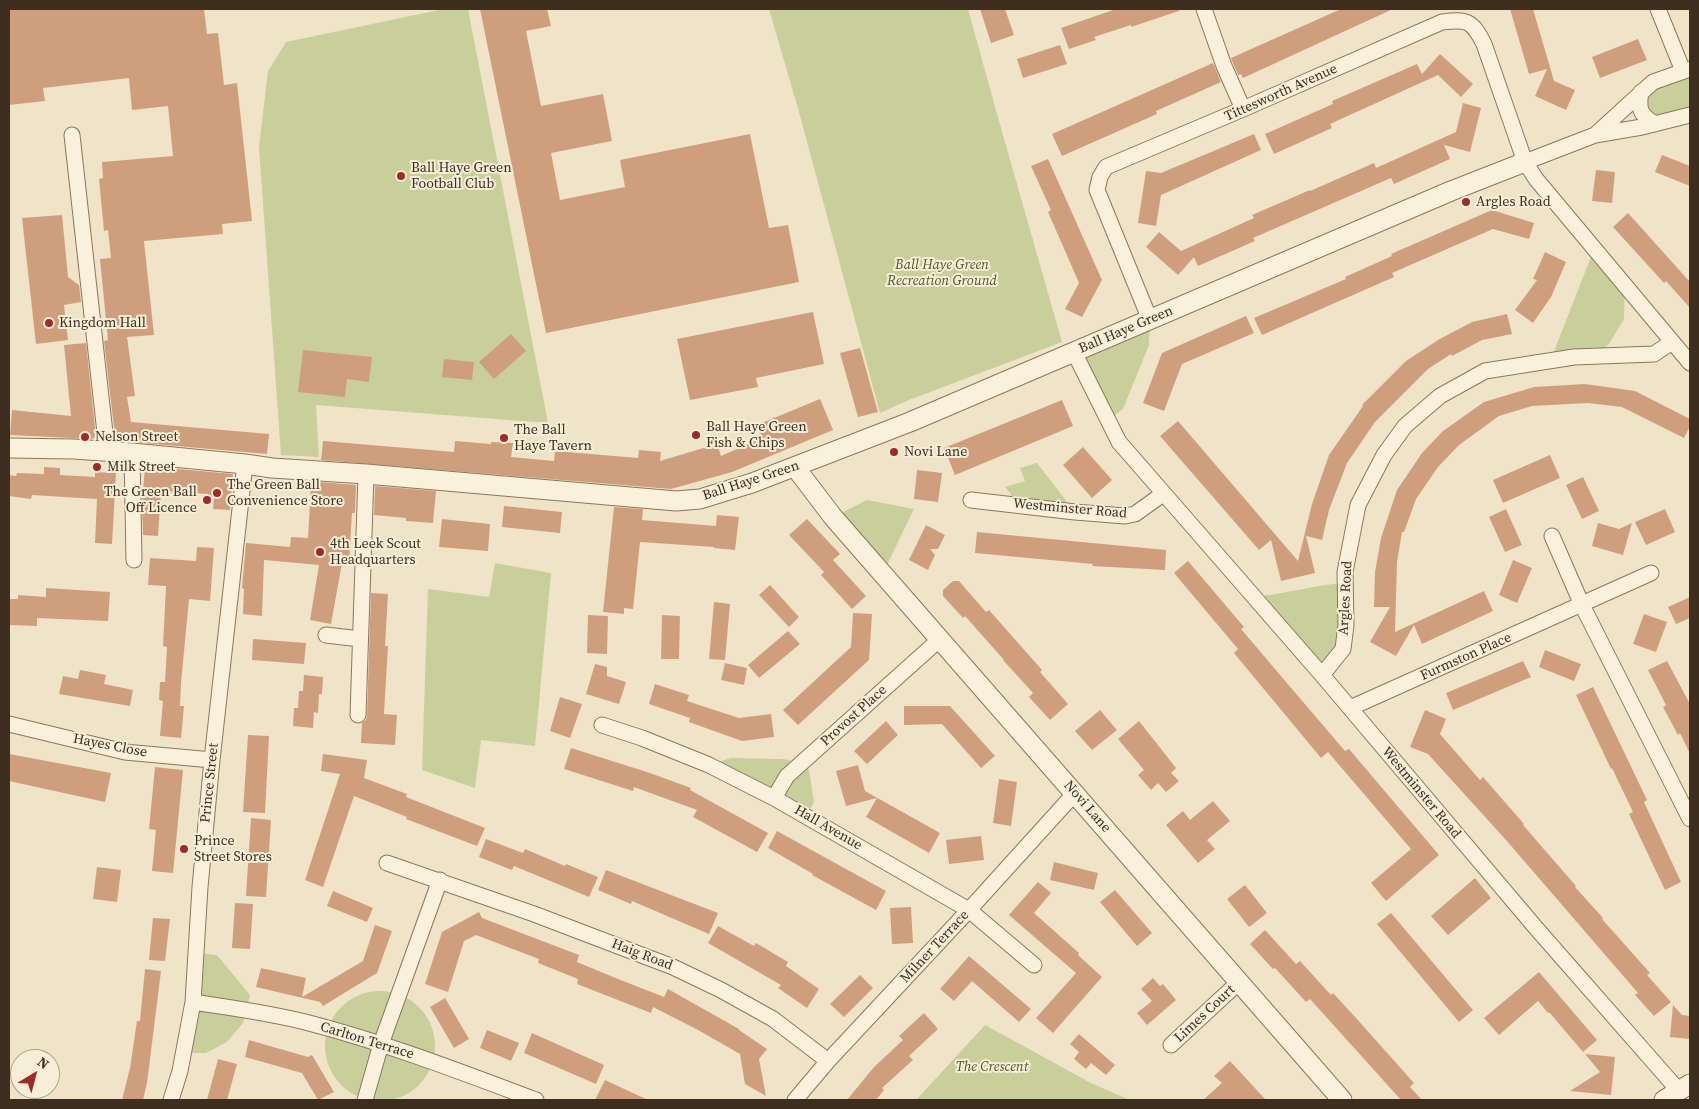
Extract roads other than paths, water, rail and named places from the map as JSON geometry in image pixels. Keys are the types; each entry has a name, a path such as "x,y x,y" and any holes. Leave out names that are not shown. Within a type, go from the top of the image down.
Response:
{"street":[{"path":"1204,9 1224,66 1243,109"},
{"path":"1595,135 1654,82 1687,70 1658,9"},
{"name":"Tittesworth Avenue","path":"1150,320 1097,190 1100,177 1106,167 1442,22 1462,20 1477,30 1484,44 1525,162"},
{"path":"1641,92 1639,106 1645,118 1655,124"},
{"path":"1690,115 1655,124 1595,135 1525,162 1536,179 1690,362"},
{"path":"72,135 107,451"},
{"name":"Ball Haye Green","path":"9,448 107,451 272,468 366,474 676,501 700,499 752,483 910,422 1451,191 1525,162"},
{"name":"Argles Road","path":"1322,675 1344,648 1346,625 1345,572 1358,505 1384,455 1405,426 1440,396 1485,371 1574,357 1654,354 1672,342"},
{"name":"Westminster Road","path":"1074,352 1119,442 1322,675 1536,928 1678,1092"},
{"path":"132,453 134,560"},
{"name":"Prince Street","path":"171,1100 180,1071 193,1002 200,887 212,760 245,464"},
{"name":"Novi Lane","path":"795,467 833,517 1076,793 1342,1100"},
{"path":"358,715 366,474"},
{"name":"Westminster Road","path":"971,500 1125,516 1135,514 1163,494"},
{"path":"1552,536 1582,605 1690,819"},
{"name":"Furmston Place","path":"1350,708 1651,573"},
{"path":"326,634 360,639"},
{"name":"Provost Place","path":"774,798 787,776 940,639"},
{"name":"Hayes Close","path":"9,724 125,752 212,760"},
{"name":"Hall Avenue","path":"602,725 642,738 709,765 774,798 970,910 1034,965"},
{"name":"Milner Terrace","path":"795,1100 828,1061 970,910 1076,793"},
{"name":"Haig Road","path":"387,863 534,914 674,967 773,1019 828,1061"},
{"path":"365,1100 381,1044 440,880"},
{"name":"Limes Court","path":"1171,1046 1239,982"},
{"name":"Carlton Terrace","path":"193,1002 308,1022 381,1044 536,1100"}],"place":[{"name":"Ball Haye Green Football Club","path":"401,176"},
{"name":"Argles Road","path":"1466,202"},
{"name":"Kingdom Hall","path":"49,323"},
{"name":"Ball Haye Green Fish & Chips","path":"696,435"},
{"name":"Nelson Street","path":"85,437"},
{"name":"The Ball Haye Tavern","path":"504,438"},
{"name":"Novi Lane","path":"894,452"},
{"name":"Milk Street","path":"97,467"},
{"name":"The Green Ball Convenience Store","path":"217,493"},
{"name":"The Green Ball Off Licence","path":"207,500"},
{"name":"4th Leek Scout Headquarters","path":"320,552"},
{"name":"Prince Street Stores","path":"184,849"}],"park label":[{"name":"Ball Haye Green Recreation Ground","path":"942,274"},
{"name":"The Crescent","path":"992,1067"}]}
